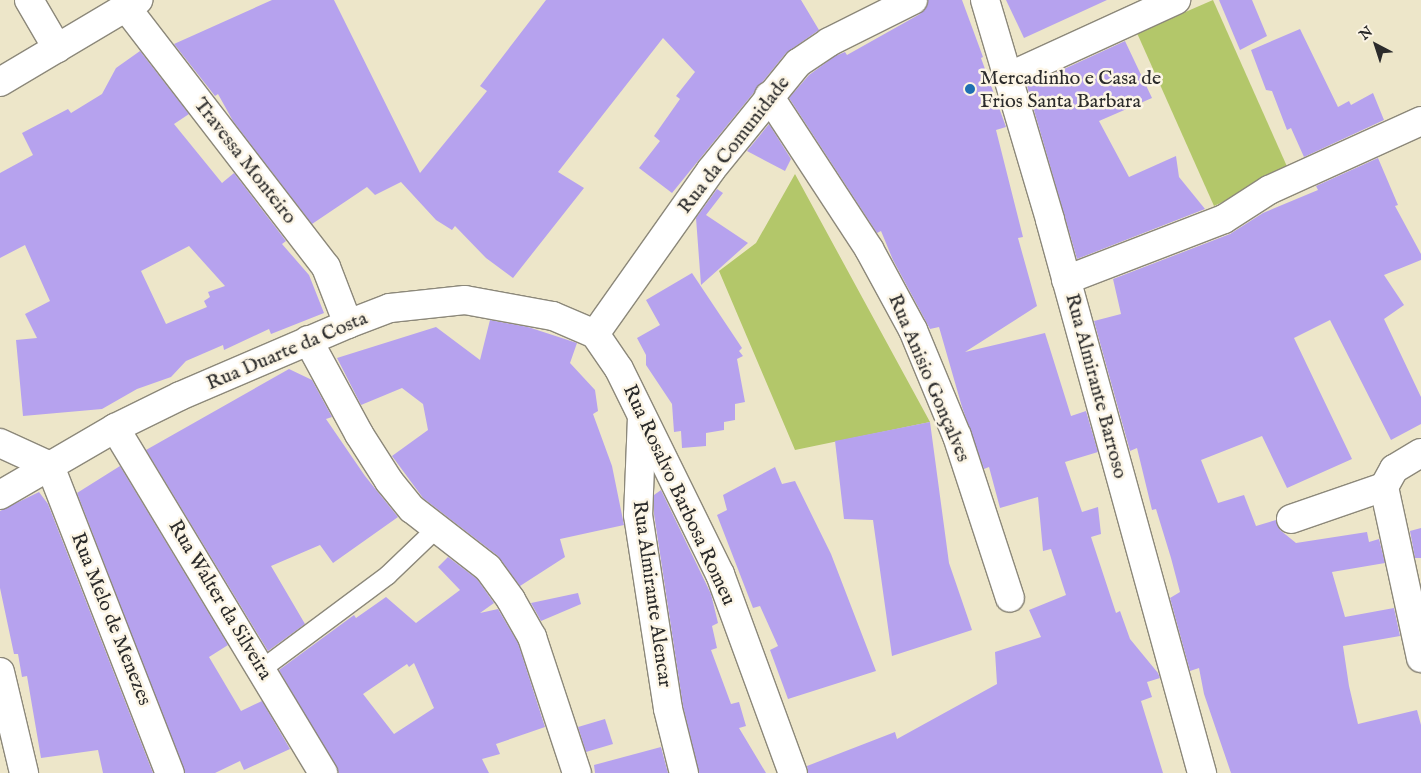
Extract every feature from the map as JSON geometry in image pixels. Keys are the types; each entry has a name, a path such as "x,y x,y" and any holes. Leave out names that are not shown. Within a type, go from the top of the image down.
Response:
{"street":[{"path":"29,0 58,48"},
{"name":"Rua da Comunidade","path":"595,334 769,96 798,63 829,42 913,0"},
{"name":"Rua Almirante Barroso","path":"985,0 1066,280 1202,773"},
{"path":"1008,77 1176,0"},
{"path":"0,82 132,4"},
{"name":"Travessa Monteiro","path":"132,4 326,267 348,324"},
{"name":"Rua Anisio Gonçalves","path":"769,96 869,249 913,330 957,436 1010,598"},
{"path":"1066,280 1081,277 1224,219 1269,190 1421,121"},
{"name":"Rua Duarte da Costa","path":"0,495 115,428 308,340 390,308 465,300 553,316 595,334"},
{"name":"Rua Rosalvo Barbosa Romeu","path":"595,334 619,369 642,413 720,574 793,773"},
{"path":"308,340 389,481 412,509 488,568 532,637 577,773"},
{"name":"Rua Almirante Alencar","path":"642,413 638,515 668,709 684,773"},
{"name":"Rua Walter da Silveira","path":"115,428 323,773"},
{"path":"0,443 50,466"},
{"path":"1421,453 1394,469 1384,487 1421,658"},
{"name":"Rua Melo de Menezes","path":"50,466 170,773"},
{"path":"1291,519 1384,487"},
{"path":"0,672 9,746 24,773"}],"lane":[{"path":"262,669 388,575 437,528"}],"green space":[{"path":"1213,0 1289,171 1214,206 1137,33"},
{"path":"795,174 930,422 795,450 719,271 756,243"}],"building":[{"path":"272,0 334,0 420,173 487,91 480,86 546,0 801,0 819,30 786,53 672,193 639,168 660,141 654,136 680,99 676,96 695,72 663,38 558,172 584,188 513,278 486,258 455,226 452,230 436,220 401,182 375,195 367,187 312,224 233,121 218,94 215,96 174,44"},
{"path":"928,0 962,0 983,57 981,58 1006,127 996,130 1023,237 1018,238 1037,306 965,352 1045,333 1071,416 1086,411 1098,452 1065,462 1082,512 1098,507 1101,534 1091,537 1116,613 1120,611 1130,639 1160,678 1147,682 1152,697 1141,701 1163,773 808,773 807,766 895,732 897,739 997,684 995,652 1041,637 1029,610 1066,595 1051,549 1043,551 1038,497 1000,508 989,467 984,469 962,407 939,327 930,329 893,260 881,231 877,233 789,98 809,75 835,56 845,52 847,55 920,14"},
{"path":"1006,0 1107,0 1024,38"},
{"path":"1219,0 1252,0 1267,36 1240,50"},
{"path":"1300,29 1338,107 1349,101 1351,105 1373,93 1384,120 1304,157 1291,128 1287,130 1272,91 1266,90 1251,50"},
{"path":"1125,41 1152,98 1099,121 1129,177 1176,156 1179,177 1205,209 1077,259 1027,86"},
{"path":"140,51 189,114 174,124 222,183 234,173 286,241 282,244 309,275 324,313 271,334 269,329 224,350 223,345 186,361 171,377 137,389 102,409 23,416 16,340 37,338 25,314 50,301 25,245 0,258 0,173 33,155 22,133 68,109 71,113 102,94 116,68","holes":["189,246 225,286 208,292 210,297 204,301 207,307 166,324 141,271"]},
{"path":"769,124 791,159 785,171 747,151"},
{"path":"1378,158 1398,205 1395,206 1421,254 1421,260 1384,275 1404,305 1384,319 1421,397 1421,424 1391,440 1330,320 1294,338 1352,459 1287,488 1262,436 1201,460 1218,503 1244,495 1256,526 1276,520 1280,530 1296,543 1367,532 1369,542 1379,539 1385,563 1332,572 1345,617 1394,608 1400,636 1343,646 1349,686 1358,724 1417,710 1421,725 1421,773 1231,773 1204,694 1199,668 1190,671 1170,598 1180,592 1171,558 1156,509 1152,510 1137,448 1130,451 1094,321 1121,314 1113,279 1230,234 1263,213 1318,190 1316,186"},
{"path":"717,189 723,193 706,215 748,243 701,285 696,218"},
{"path":"692,273 742,348 739,351 743,356 737,359 745,402 735,404 735,420 724,422 724,430 706,433 706,446 682,448 681,431 674,432 672,404 646,365 646,355 637,338 660,325 646,300"},
{"path":"490,320 528,327 577,343 570,363 595,390 598,411 593,414 612,466 624,525 560,539 565,557 520,586 498,556 423,498 392,456 428,430 423,404 402,388 361,405 337,358 436,327 480,360"},
{"path":"289,369 312,380 332,417 326,419 365,476 398,517 333,563 320,545 271,566 305,624 268,651 146,450"},
{"path":"930,422 949,563 972,630 892,656 873,520 844,519 835,441"},
{"path":"120,466 228,645 209,657 241,711 262,701 290,749 244,770 240,761 215,773 185,773 77,493"},
{"path":"775,467 782,484 795,481 831,554 876,671 788,699 770,650 778,646 760,606 753,608 717,515 727,510 723,495"},
{"path":"661,490 711,594 718,623 712,626 717,648 711,650 731,704 739,702 746,726 739,728 766,773 699,773 683,706 654,514 654,495"},
{"path":"39,492 48,504 153,773 103,773 98,750 41,758 27,676 22,677 18,654 14,654 0,588 0,511"},
{"path":"1421,528 1421,558 1415,558 1410,531"},
{"path":"448,557 477,579 494,603 480,613 498,609 518,643 545,727 496,744 500,754 482,759 489,773 339,773 279,670 354,615 356,618 386,597 416,623 460,590 438,567","holes":["414,663 434,708 394,734 363,694 407,664 409,667"]},
{"path":"578,593 581,604 541,621 531,603"},
{"path":"605,719 613,744 586,752 578,727"},
{"path":"661,747 668,773 595,773 594,765"}],"place":[{"name":"Mercadinho e Casa de Frios Santa Barbara","path":"970,89"}]}
